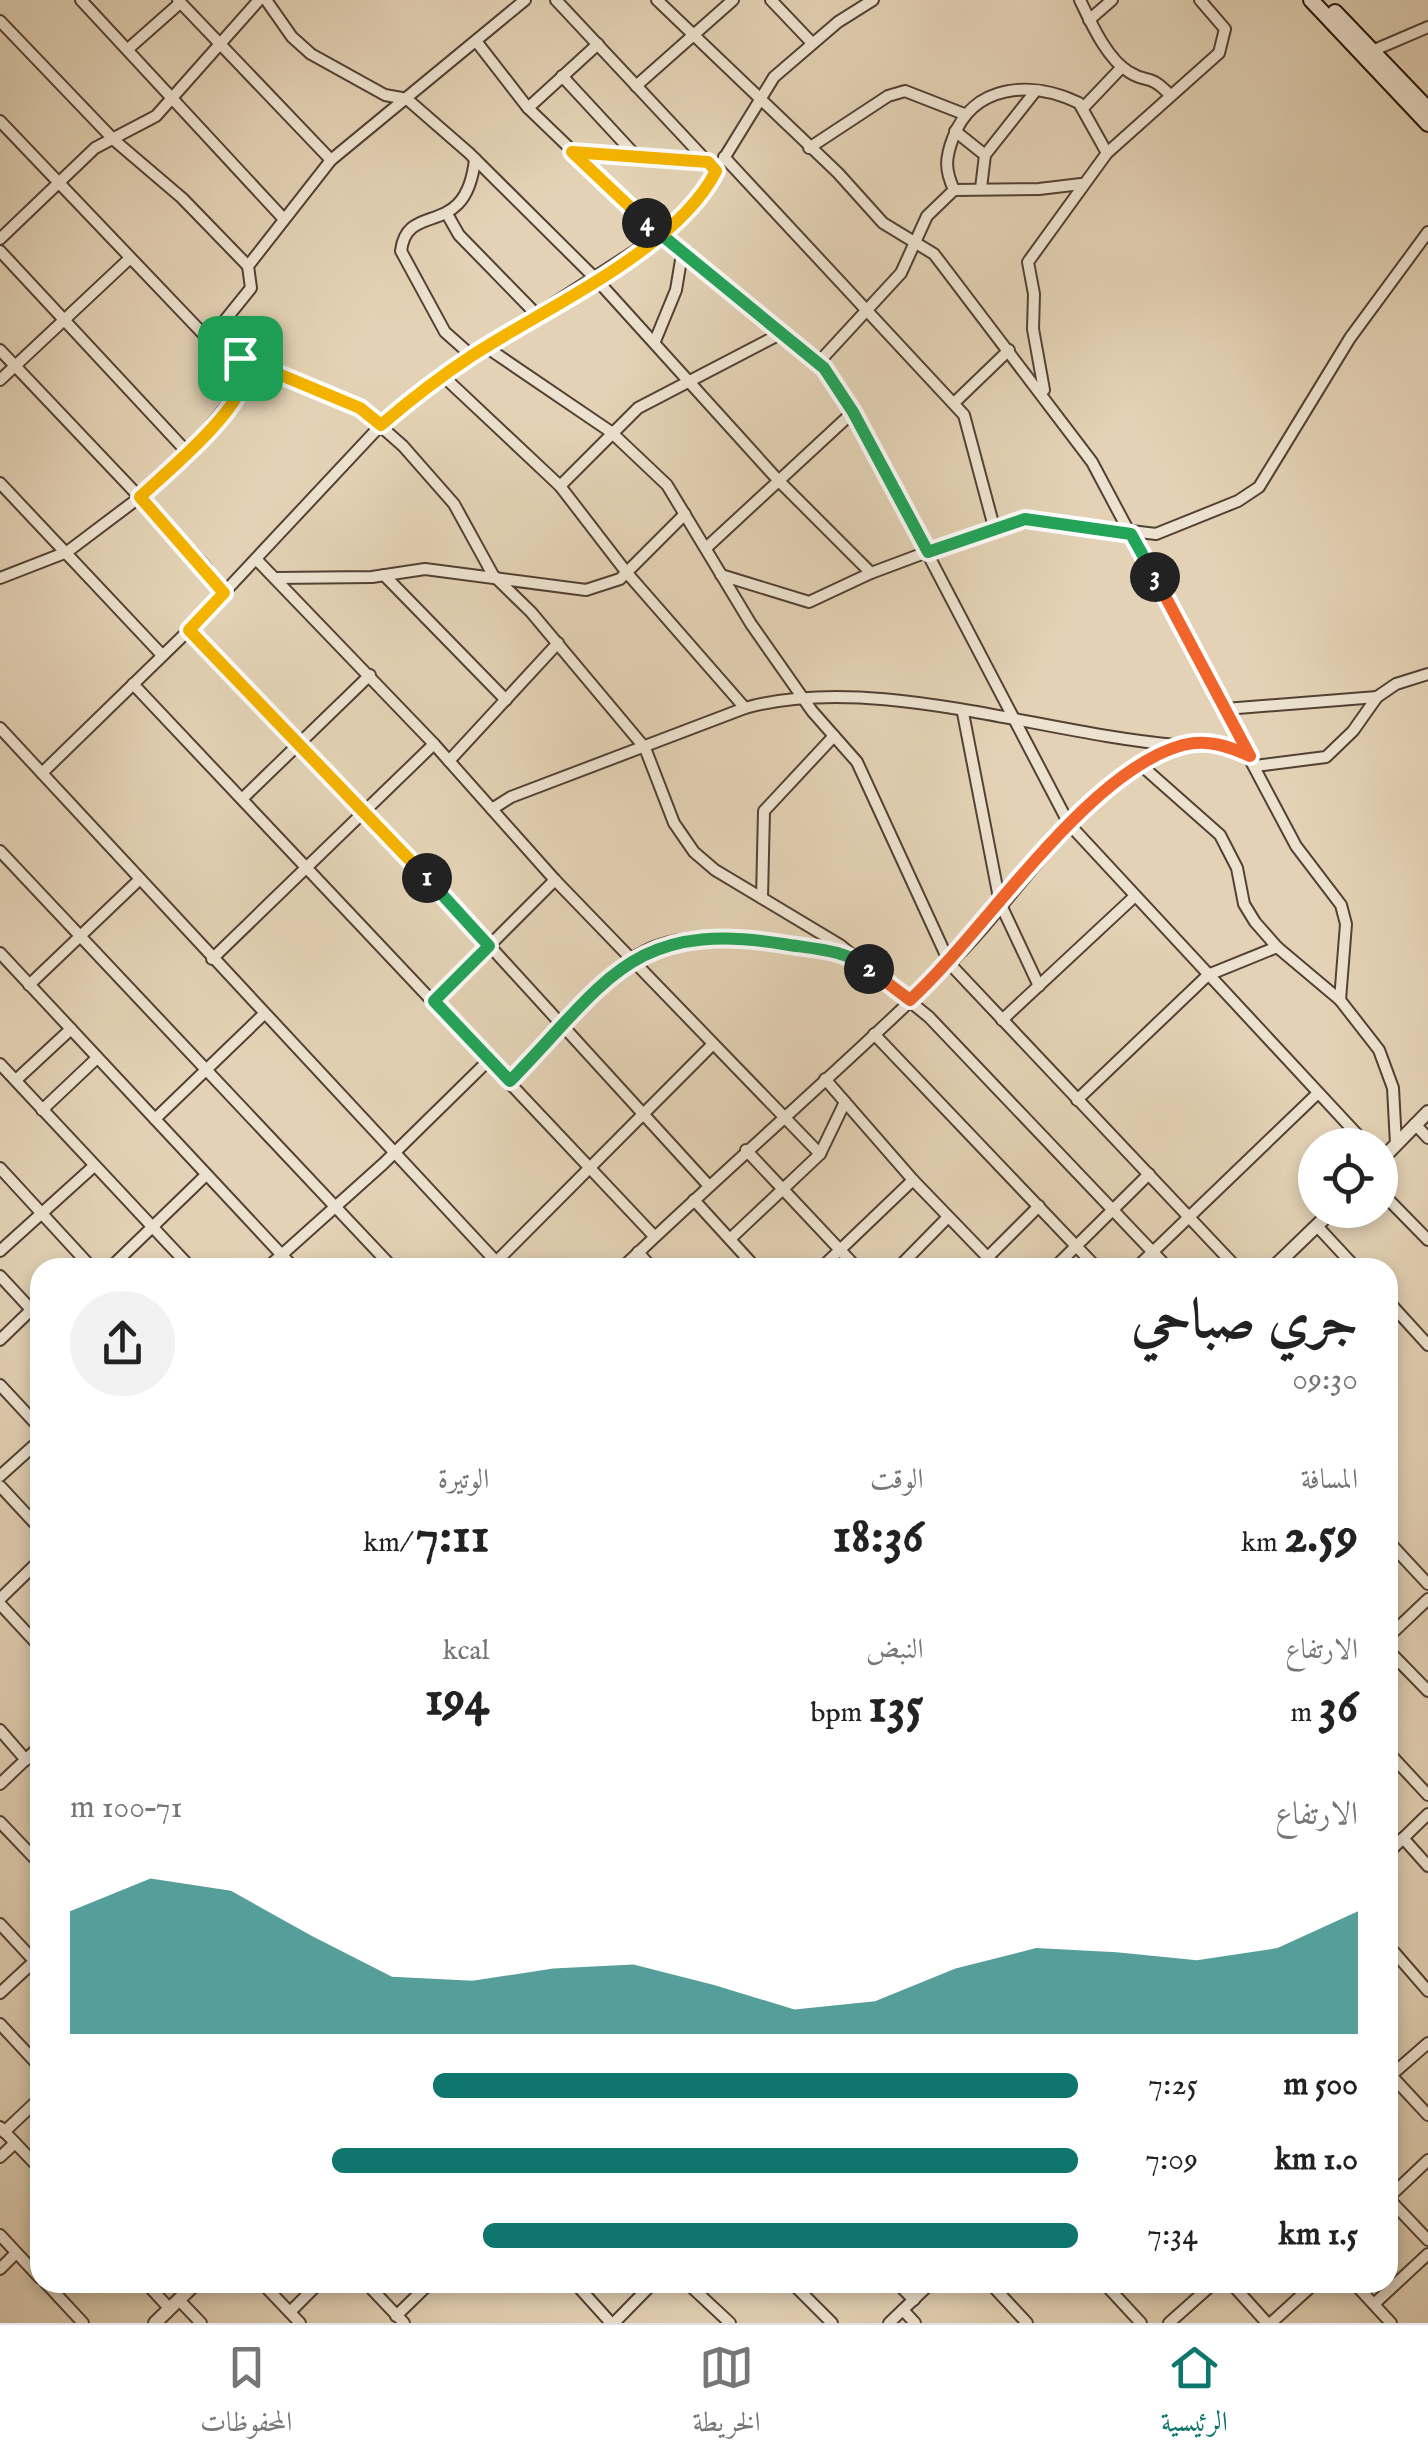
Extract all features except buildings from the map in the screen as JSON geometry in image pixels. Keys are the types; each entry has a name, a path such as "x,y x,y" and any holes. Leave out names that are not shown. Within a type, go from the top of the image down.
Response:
{"main road":[{"path":"1310,0 1428,124"},
{"path":"1323,0 1428,109"}],"street":[{"path":"82,0 282,217"},
{"path":"0,239 95,148 145,124 173,100 262,0 310,54 385,96 407,99 476,159 655,341 778,480 871,573"},
{"path":"556,0 712,167"},
{"path":"657,0 883,223 941,262 1092,462 1304,859 1345,913 1340,1000"},
{"path":"636,86 733,0"},
{"path":"772,0 812,43"},
{"path":"1080,0 1122,67 1134,76 1152,77 1169,94"},
{"path":"1090,20 1112,0"},
{"path":"1045,396 1033,329 1033,288 1026,268 1107,152 1169,94 1208,64 1224,44 1225,29 1200,0"},
{"path":"128,50 179,1 331,160"},
{"path":"248,266 282,217 331,160 521,1"},
{"path":"42,773 189,630 381,425 472,356 660,236 691,208 712,167 724,157 774,76 871,1"},
{"path":"0,21 114,140 182,198 248,266 251,288 209,340"},
{"path":"1372,51 1428,27"},
{"path":"476,41 528,108 660,236 818,362 853,412 1019,722 1069,824 1350,1128"},
{"path":"528,108 598,44"},
{"path":"1084,107 1122,67"},
{"path":"562,76 638,158"},
{"path":"809,148 888,96 904,91 964,114"},
{"path":"954,190 946,162 956,131 975,102 995,93 1034,93 1072,100 1084,107 1107,152"},
{"path":"981,188 985,155 1034,93"},
{"path":"0,121 128,260 209,340 240,358 360,408 381,425 440,484 492,575 558,643 644,748 683,839 702,861 855,956 910,1000 1159,1258"},
{"path":"956,131 985,155"},
{"path":"572,152 712,167"},
{"path":"724,157 968,423 994,527"},
{"path":"472,356 444,332 401,251 413,226 447,214 469,192 476,159"},
{"path":"818,362 902,273 927,216 954,190 1039,190 1082,183"},
{"path":"447,214 459,235 538,316"},
{"path":"721,575 809,602 871,573 994,527 1040,520 1131,534 1160,533 1238,501 1259,487 1350,338 1428,232"},
{"path":"0,251 188,452"},
{"path":"655,341 676,290 682,254"},
{"path":"0,380 128,260"},
{"path":"560,486 638,408 780,334"},
{"path":"486,347 611,432 654,470 802,696 866,778 950,964 1228,1258"},
{"path":"0,350 140,497 224,593"},
{"path":"954,404 1009,350"},
{"path":"0,578 67,552 140,497 188,452 240,390 240,358"},
{"path":"443,376 560,486 627,574 745,708"},
{"path":"706,548 853,412"},
{"path":"0,483 162,656"},
{"path":"275,578 384,576 425,569 586,590 612,584 627,574 685,514"},
{"path":"256,558 434,744 555,880 820,1154"},
{"path":"384,576 506,700"},
{"path":"189,630 364,810 708,1186"},
{"path":"449,761 558,643"},
{"path":"492,808 511,797 745,708 802,696 881,698 1182,746 1216,743 1253,761 1326,757 1353,731 1377,696 1396,684 1428,674"},
{"path":"242,798 370,676"},
{"path":"133,684 654,1236"},
{"path":"1225,710 1377,696"},
{"path":"963,713 1000,903 1040,986"},
{"path":"0,728 492,1258"},
{"path":"762,898 760,830 764,811 834,736"},
{"path":"0,748 10,739"},
{"path":"212,958 434,744"},
{"path":"632,1258 783,1114 950,964 1069,824 1142,766 1182,746"},
{"path":"1142,766 1220,835 1238,868 1248,912 1277,947 1340,1000 1386,1062 1394,1088 1395,1128"},
{"path":"0,850 384,1258"},
{"path":"30,985 140,879"},
{"path":"434,1001 555,880"},
{"path":"1002,1020 1134,897"},
{"path":"510,1081 631,959 659,946 714,936 855,956"},
{"path":"1077,1100 1208,976 1277,947"},
{"path":"0,954 285,1258"},
{"path":"154,1119 264,1014"},
{"path":"16,1080 71,1029"},
{"path":"874,1034 1087,1258"},
{"path":"505,1258 589,1166 713,1044"},
{"path":"42,1110 97,1058"},
{"path":"276,1258 394,1153 490,1059"},
{"path":"0,1064 182,1258"},
{"path":"825,1079 912,1180 988,1257 1039,1206"},
{"path":"1147,1258 1318,1093"},
{"path":"730,1239 820,1154 845,1102"},
{"path":"1398,1142 1428,1112"},
{"path":"1415,1124 1428,1138"},
{"path":"746,1150 848,1258"},
{"path":"0,1251 94,1166"},
{"path":"0,1168 83,1258"},
{"path":"1064,1258 1149,1174"},
{"path":"121,1258 206,1175"},
{"path":"832,1258 912,1180"},
{"path":"694,1200 746,1258"},
{"path":"1398,1209 1428,1240"},
{"path":"908,1258 948,1217"},
{"path":"1284,1258 1315,1228"},
{"path":"1319,1228 1347,1258"},
{"path":"638,1252 643,1258"},
{"path":"0,1276 30,1308"},
{"path":"1398,1312 1428,1344"},
{"path":"0,1340 30,1319"},
{"path":"0,1385 30,1417"},
{"path":"0,1476 30,1449"},
{"path":"0,1486 30,1518"},
{"path":"1398,1552 1428,1584"},
{"path":"30,1570 0,1602 30,1635"},
{"path":"1398,1628 1428,1599"},
{"path":"1398,1660 1428,1692"},
{"path":"0,1730 26,1760"},
{"path":"0,1784 30,1756"},
{"path":"1398,1763 1428,1795"},
{"path":"1398,1842 1428,1814"},
{"path":"0,1822 30,1854"},
{"path":"1402,1838 1428,1866"},
{"path":"0,1924 30,1953"},
{"path":"1398,1956 1428,1991"},
{"path":"0,1993 30,1968"},
{"path":"0,2024 30,2056"},
{"path":"1398,2068 1428,2044"},
{"path":"1398,2084 1428,2115"},
{"path":"30,2106 2,2129 30,2159"},
{"path":"0,2157 15,2143"},
{"path":"1398,2188 1428,2160"},
{"path":"1398,2209 1428,2240"},
{"path":"0,2235 30,2267"},
{"path":"0,2269 16,2252"},
{"path":"1398,2282 1428,2254"},
{"path":"54,2293 83,2323"},
{"path":"160,2293 201,2323"},
{"path":"155,2323 186,2293"},
{"path":"272,2293 300,2323"},
{"path":"290,2312 309,2293"},
{"path":"375,2293 400,2319 422,2293"},
{"path":"584,2293 612,2323 643,2293"},
{"path":"698,2293 730,2323"},
{"path":"803,2293 832,2323"},
{"path":"907,2293 914,2300"},
{"path":"889,2323 921,2293"},
{"path":"999,2293 1026,2323"},
{"path":"1113,2293 1141,2323"},
{"path":"1169,2323 1203,2293"},
{"path":"1240,2293 1269,2323 1303,2293"},
{"path":"1364,2293 1391,2323"},
{"path":"1374,2304 1386,2293"},
{"path":"903,2310 915,2323"}],"route":[{"path":"240,358 242,385 235,397 188,452 140,497 204,565 224,593 189,630 300,742 489,946 434,1001 510,1081 631,959 659,946 714,936 855,956 910,1000 950,964 1069,824 1117,783 1182,746 1216,743 1250,756 1131,534 1025,519 928,552 853,412 824,368 660,236 572,152 708,162 716,171 710,182 697,202 660,236 472,356 381,425 360,408 240,358"}]}
